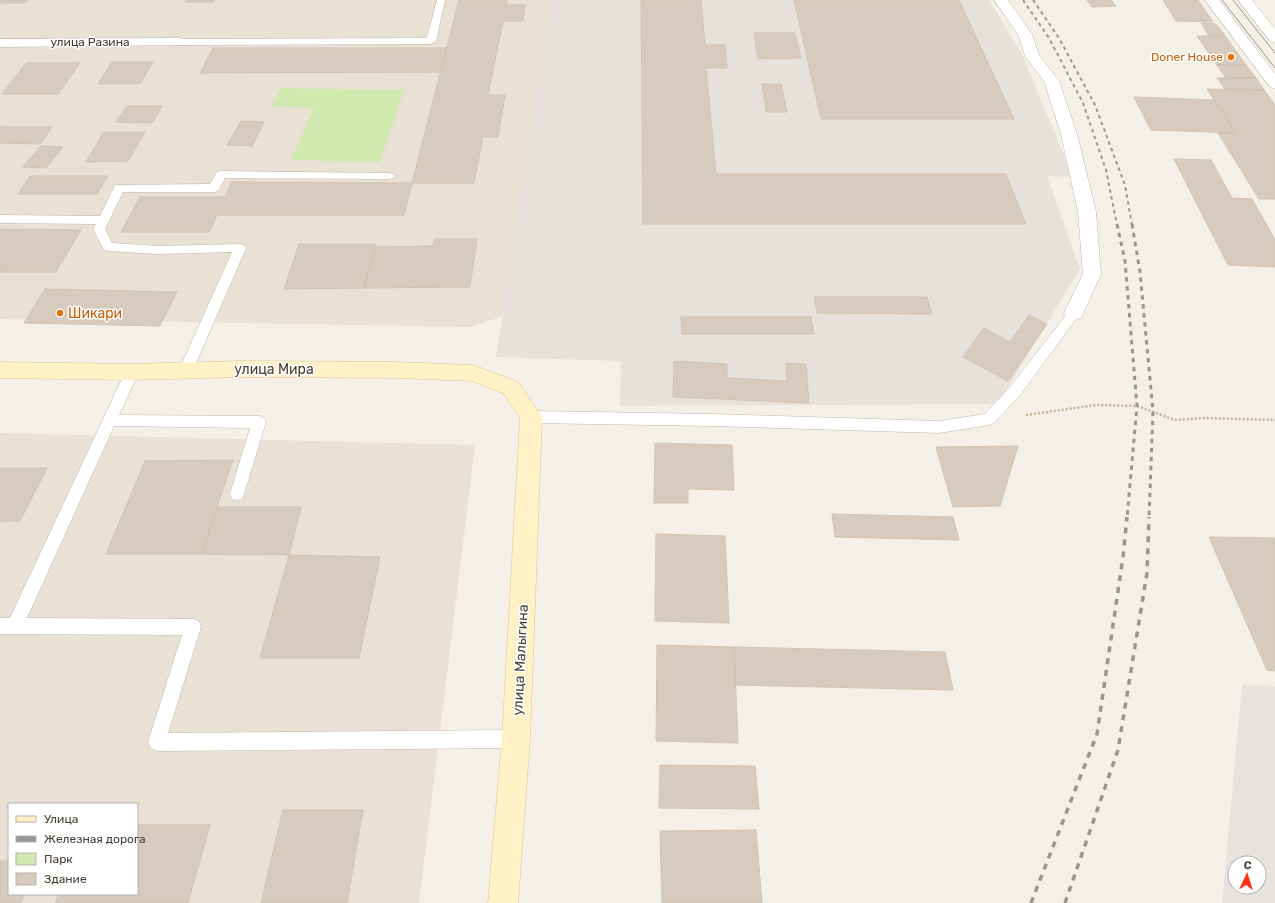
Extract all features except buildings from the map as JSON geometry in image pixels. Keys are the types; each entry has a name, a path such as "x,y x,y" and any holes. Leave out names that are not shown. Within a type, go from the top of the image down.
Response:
{"main road":[{"name":"улица Мира","path":"0,370 132,372 242,369 389,370 473,373 511,388 531,417"},
{"name":"улица Малыгина","path":"503,903 516,739 531,417"}],"street":[{"path":"1001,0 1025,34 1032,56 1052,81 1069,134 1087,212 1092,274 1074,313"},
{"path":"1212,0 1275,84"},
{"path":"1245,0 1270,24 1275,38"},
{"name":"улица Разина","path":"0,43 180,42"}],"lane":[{"path":"180,42 431,41 442,0"},
{"path":"186,370 240,248 158,250 108,247 99,229 119,188 214,188 221,174 389,176"},
{"path":"0,219 103,220"},
{"path":"531,417 720,420 939,427 990,420 1016,390 1074,313"},
{"path":"132,372 7,626 193,627 157,742 516,739"},
{"path":"109,420 259,422 237,494"}],"path":[{"path":"990,420 1096,405 1137,406 1175,420 1204,418 1275,420"}],"shaded area":[{"path":"0,0 561,0 525,309 470,327 0,319"},
{"path":"553,0 989,0 1021,52 1073,177 1047,176 1080,269 998,404 620,406 621,361 496,357"},
{"path":"0,433 475,445 419,903 0,903"},
{"path":"1242,685 1275,686 1275,903 1222,903"}],"green space":[{"path":"281,88 404,90 380,162 291,160 314,108 272,106"}],"tram line":[{"path":"1222,0 1275,68"},
{"path":"1233,0 1275,53"}],"railway":[{"path":"1023,0 1049,38 1083,103 1106,170 1117,225"},
{"path":"1033,0 1059,38 1095,105 1125,185 1132,225"},
{"path":"1117,224 1125,261 1137,406 1127,518"},
{"path":"1132,224 1140,272 1153,411 1149,518"},
{"path":"1031,903 1097,734 1123,557 1127,517"},
{"path":"1065,903 1118,750 1147,573 1149,517"}],"place":[{"name":"Doner House","path":"1231,57"},
{"name":"Шикари","path":"60,313"}]}
